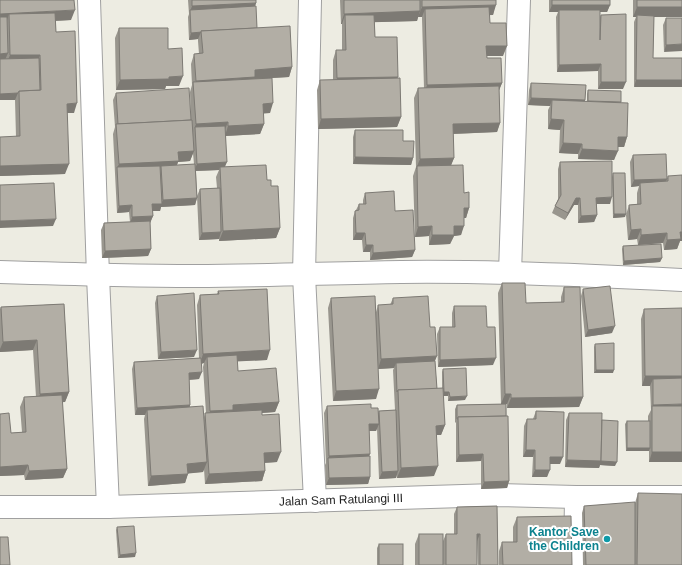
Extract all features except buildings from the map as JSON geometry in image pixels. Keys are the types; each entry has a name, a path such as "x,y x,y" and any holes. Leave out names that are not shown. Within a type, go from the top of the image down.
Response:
{"street":[{"path":"89,0 98,276 108,507"},
{"path":"310,0 304,275 315,501"},
{"path":"510,273 520,0"},
{"path":"0,272 98,276 304,275 401,272 510,273 597,275 682,280"},
{"name":"Jalan Sam Ratulangi III","path":"0,507 108,507 495,495 682,497"},
{"path":"575,565 576,497"}],"place":[{"name":"Kantor Save the Children","path":"607,539"}]}
